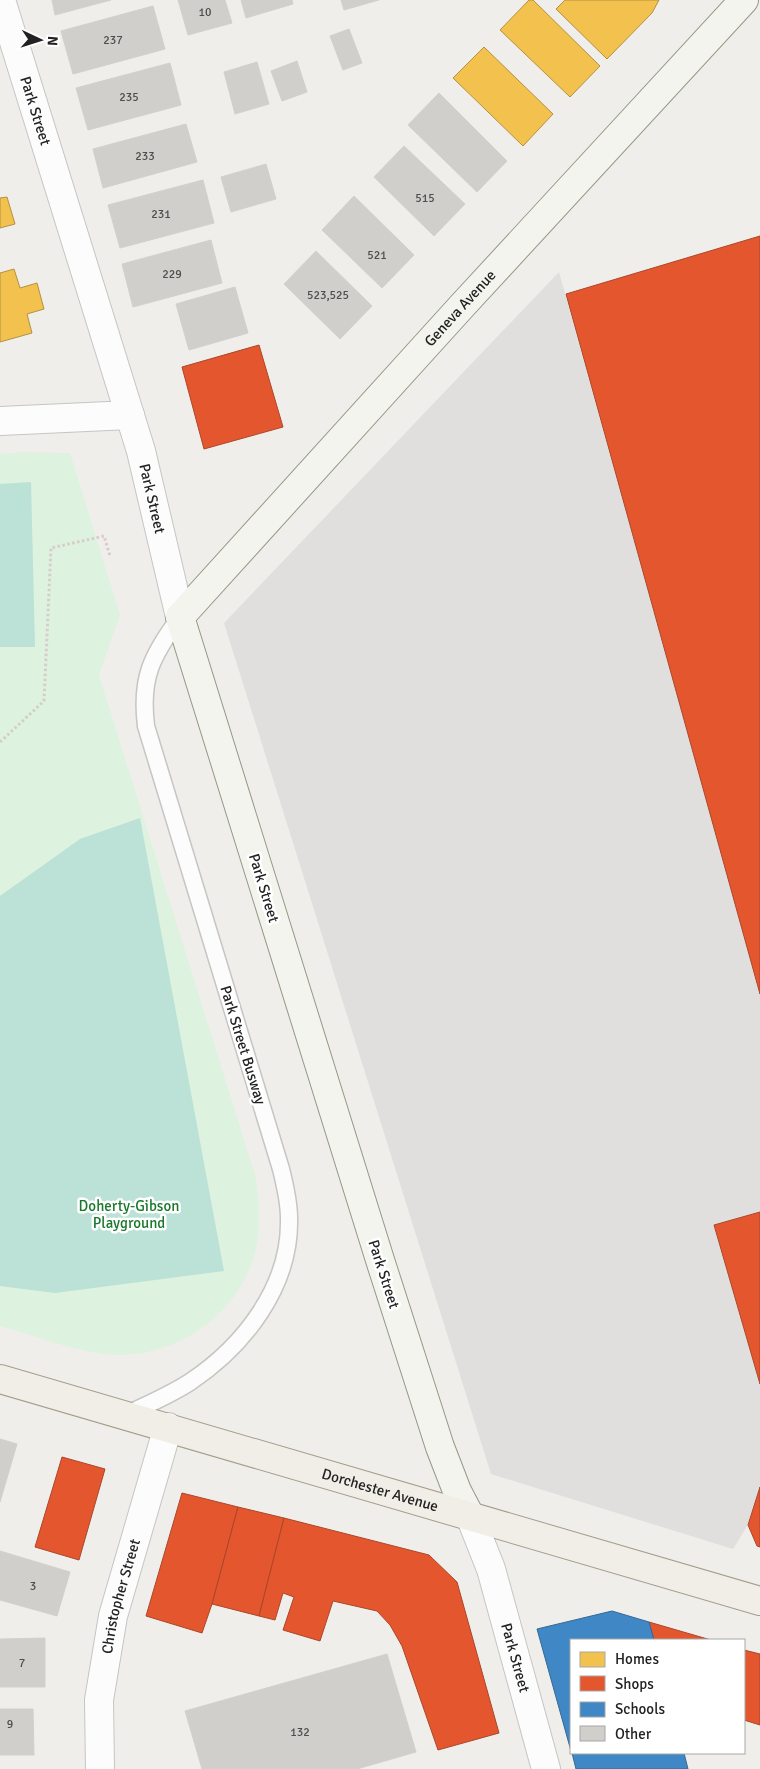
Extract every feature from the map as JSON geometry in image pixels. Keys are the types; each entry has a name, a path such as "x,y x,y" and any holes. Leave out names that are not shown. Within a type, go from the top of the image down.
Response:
{"main road":[{"name":"Geneva Avenue","path":"180,617 740,2"},
{"name":"Park Street","path":"180,617 440,1447 457,1491 470,1516"},
{"name":"Dorchester Avenue","path":"0,1379 760,1601"}],"street":[{"name":"Park Street","path":"1,0 130,415 150,488 180,617"},
{"path":"0,421 130,415"},
{"name":"Christopher Street","path":"100,1769 99,1700 113,1616 168,1427"},
{"name":"Park Street","path":"470,1516 491,1569 546,1769"}],"lane":[{"name":"Park Street Busway","path":"125,1415 189,1382 238,1342 263,1310 272,1292 280,1273 289,1235 288,1202 281,1170 146,726 144,697 145,682 149,668 166,636 180,617"}],"path":[{"path":"0,742 44,701 51,548 104,536 110,556"}],"green space":[{"name":"Doherty-Gibson Playground","path":"24,452 70,453 120,615 99,675 257,1186 259,1220 257,1243 255,1254 242,1285 215,1318 198,1331 160,1349 140,1353 104,1354 59,1344 0,1326 0,454"},
{"path":"31,482 35,647 0,647 0,484"},
{"path":"140,818 224,1271 55,1293 0,1286 0,896 80,839"}],"shaded area":[{"path":"559,272 760,994 760,1212 714,1226 760,1384 760,1505 733,1549 491,1474 224,623"}],"building: Homes":[{"path":"529,0 533,0 600,66 570,97 500,30"},
{"path":"565,0 659,0 652,13 607,59 556,9"},
{"path":"484,47 553,114 523,146 453,78"},
{"path":"7,197 15,224 0,228 0,198"},
{"path":"14,269 20,288 37,283 44,309 27,314 32,333 0,342 0,273"}],"building: Shops":[{"path":"760,236 760,994 566,294"},
{"path":"259,345 283,427 204,449 182,367"},
{"path":"760,1212 760,1384 714,1225"},
{"path":"62,1457 105,1469 79,1560 35,1547"},
{"path":"760,1487 760,1547 757,1546 748,1525"},
{"path":"182,1493 238,1507 212,1604 202,1633 146,1616"},
{"path":"238,1507 284,1518 259,1616 212,1604"},
{"path":"284,1518 429,1555 457,1582 499,1733 438,1750 402,1646 390,1625 377,1611 333,1601 320,1641 283,1630 294,1597 283,1593 275,1620 259,1616"},
{"path":"649,1622 708,1639 654,1639"},
{"path":"745,1650 760,1654 760,1725 745,1720"}],"building: Schools":[{"path":"612,1611 649,1622 654,1639 570,1639 570,1747 537,1629"},
{"path":"572,1754 684,1754 688,1769 576,1769"}],"building: Other":[{"path":"52,0 111,0 55,15"},
{"path":"178,0 225,0 232,23 188,35"},
{"path":"241,0 292,0 293,4 246,18"},
{"path":"341,0 379,0 344,10"},
{"path":"153,6 165,49 73,74 61,31"},
{"path":"349,29 362,63 343,70 330,36"},
{"path":"297,61 307,92 282,101 271,71"},
{"path":"257,62 269,104 235,114 224,72"},
{"path":"170,63 181,105 88,130 76,88"},
{"path":"439,93 507,161 477,192 408,125"},
{"path":"186,124 197,162 103,188 93,149"},
{"path":"404,146 465,204 434,236 374,177"},
{"path":"266,164 276,199 231,212 221,177"},
{"path":"203,180 214,223 120,248 108,205"},
{"path":"354,196 414,255 382,288 322,230"},
{"path":"211,240 222,283 133,307 122,264"},
{"path":"316,251 372,306 340,339 284,284"},
{"path":"235,287 248,333 189,350 176,304"},
{"path":"0,1439 17,1444 0,1502"},
{"path":"0,1551 70,1572 57,1616 0,1600"},
{"path":"45,1638 45,1687 0,1687 0,1639"},
{"path":"387,1654 416,1752 357,1769 202,1769 185,1711"},
{"path":"0,1709 33,1709 34,1755 0,1755"}]}
